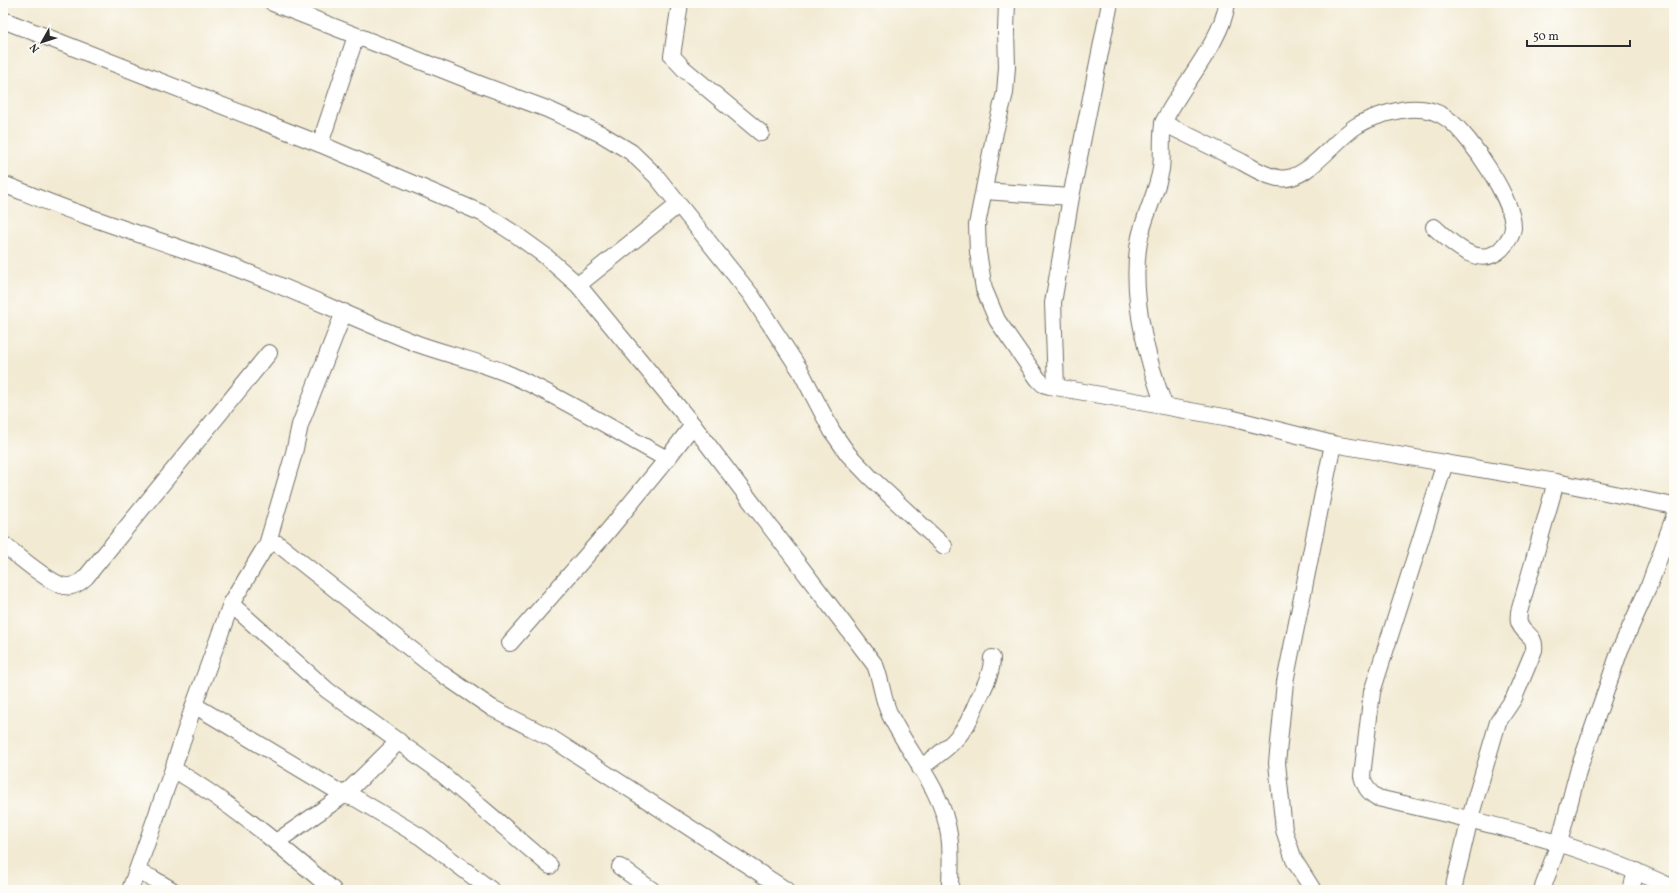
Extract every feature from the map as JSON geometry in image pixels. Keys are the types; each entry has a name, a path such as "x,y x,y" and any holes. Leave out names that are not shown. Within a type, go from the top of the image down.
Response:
{"street":[{"path":"273,3 547,109 601,134 631,152 656,176 751,295 800,370 832,431 848,454 870,477 944,546"},
{"path":"680,3 672,56 684,69 761,132"},
{"path":"1007,3 1007,67 1004,93 977,225 978,252 984,289 997,320 1043,384 1230,418 1333,444 1556,482 1674,506"},
{"path":"1056,387 1053,303 1071,197 1110,3"},
{"path":"1164,405 1147,356 1141,322 1137,285 1139,242 1160,169 1163,123 1210,46 1220,24 1227,3"},
{"path":"3,20 320,144 484,214 538,251 578,285 693,425 875,665 881,680 884,699 890,714 941,805 949,834 950,890"},
{"path":"320,144 356,36"},
{"path":"1163,123 1278,179 1293,177 1310,168 1340,138 1369,118 1412,108 1431,110 1450,121 1469,141 1499,186 1509,211 1513,228 1509,241 1499,251 1486,257 1472,255 1456,246 1434,227"},
{"path":"3,184 79,213 239,270 420,344 509,374 589,414 667,459"},
{"path":"984,191 1071,197"},
{"path":"578,285 678,205"},
{"path":"130,890 194,705 231,604 267,545 294,453 300,426 344,312"},
{"path":"3,544 62,586 77,585 86,577 269,353"},
{"path":"510,643 608,531 693,425"},
{"path":"1313,890 1294,860 1284,830 1277,763 1285,682 1333,444"},
{"path":"1445,462 1372,692 1362,776 1364,786 1371,794 1378,798 1470,818 1559,843 1636,871 1674,888"},
{"path":"1453,890 1470,818 1498,722 1514,698 1534,650 1535,644 1533,639 1522,629 1519,621 1519,612 1556,482"},
{"path":"1542,890 1559,843 1578,771 1620,650 1649,586 1674,517"},
{"path":"267,545 272,543 278,544 445,676 492,708 551,738 786,890"},
{"path":"231,604 326,690 435,768 550,866"},
{"path":"920,768 950,746 964,728 989,677 992,668 992,658"},
{"path":"194,705 344,795 357,799 421,837 491,890"},
{"path":"276,842 344,795 399,742"},
{"path":"173,769 226,803 276,842 332,890"},
{"path":"620,867 652,890"},
{"path":"1631,890 1636,871"},
{"path":"137,872 152,878 172,890"}]}
